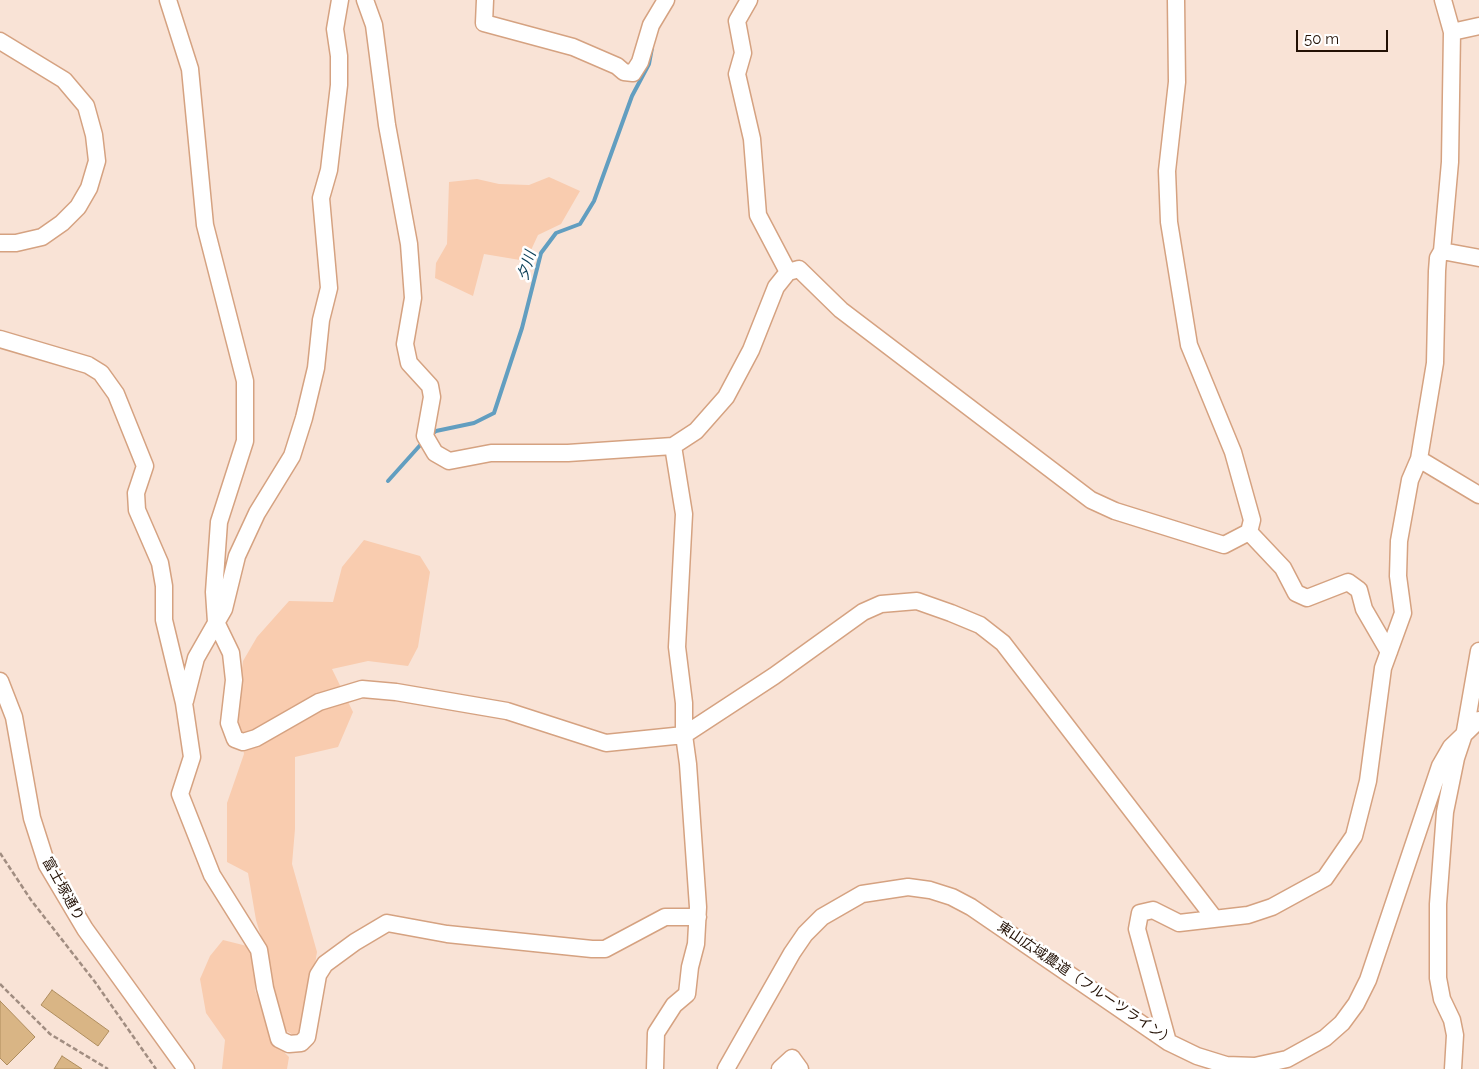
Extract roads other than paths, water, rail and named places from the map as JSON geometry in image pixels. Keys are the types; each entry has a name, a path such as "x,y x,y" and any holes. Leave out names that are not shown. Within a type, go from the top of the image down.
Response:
{"street":[{"path":"168,0 190,69 205,225 245,381 245,441 219,522 214,592 216,622 231,653 234,680 229,724 234,739 244,742 256,738 319,702 362,689 396,692 507,711 606,743 684,735 774,676 840,627 881,604 917,602 952,613 980,625 1003,643 1215,919"},
{"path":"184,703 196,658 224,609 237,556 257,513 292,456 304,418 316,368 321,320 329,288 321,198 329,170 339,85 339,56 335,29 340,0"},
{"path":"365,0 374,25 387,125 409,244 413,298 404,344 409,363 430,386 432,397 425,436 435,453 449,461 491,453 568,452 673,446 696,431 726,397 751,350 776,287 788,272 799,270 841,310 1091,500 1115,511 1224,545 1249,532 1252,520 1242,479 1189,346 1170,222 1167,171 1177,82 1176,0"},
{"path":"485,0 484,23 573,47 617,66 624,72 634,73 640,62 651,24 666,0"},
{"path":"749,0 737,21 743,53 737,74 752,139 758,215 788,272"},
{"path":"1168,1042 1137,929 1140,913 1146,910 1154,910 1179,923 1248,915 1272,907 1325,878 1354,836 1368,781 1383,668 1403,613 1398,576 1399,541 1410,480 1418,459 1435,363 1437,271 1438,258 1442,251 1450,162 1452,32 1443,0"},
{"path":"1452,32 1479,26"},
{"path":"0,42 64,80 86,106 94,134 97,161 89,188 78,207 62,223 42,236 16,243 0,243"},
{"path":"1442,251 1479,258"},
{"path":"0,339 88,365 101,374 116,394 145,466 136,493 137,510 160,563 164,586 164,620 184,703 192,757 180,794 212,875 259,950 273,1024 279,1038 289,1044 301,1042 307,1037 318,975 325,964 355,942 387,923 447,934 606,949 665,918 698,917"},
{"path":"654,1069 656,1033 674,1005 687,994 690,967 696,944 698,917 688,764 684,735 684,703 677,647 684,514 673,446"},
{"path":"1418,459 1479,496"},
{"path":"1249,532 1283,568 1296,593 1307,598 1348,582 1359,590 1364,609 1389,652"},
{"path":"1453,1069 1455,1035 1438,978 1437,929 1445,812 1456,758 1465,731 1479,651"},
{"name":"富士塚通り","path":"0,681 14,717 32,818 47,865 85,928 186,1069"},
{"name":"東山広域農道（フルーツライン）","path":"726,1069 792,953 805,934 822,917 862,894 908,887 930,890 971,907 1168,1042 1197,1056 1226,1065 1255,1066 1287,1060 1326,1038 1342,1023 1356,1004 1368,980 1440,766 1451,747 1465,731 1479,720"},
{"path":"780,1069 792,1058 800,1069"}],"waterway":[{"name":"夕川","path":"432,434 436,431 474,423 494,413 522,328 541,253 556,233 580,224 594,201 632,96 649,64 652,48"},
{"name":"夕川","path":"388,481 423,442"}]}
